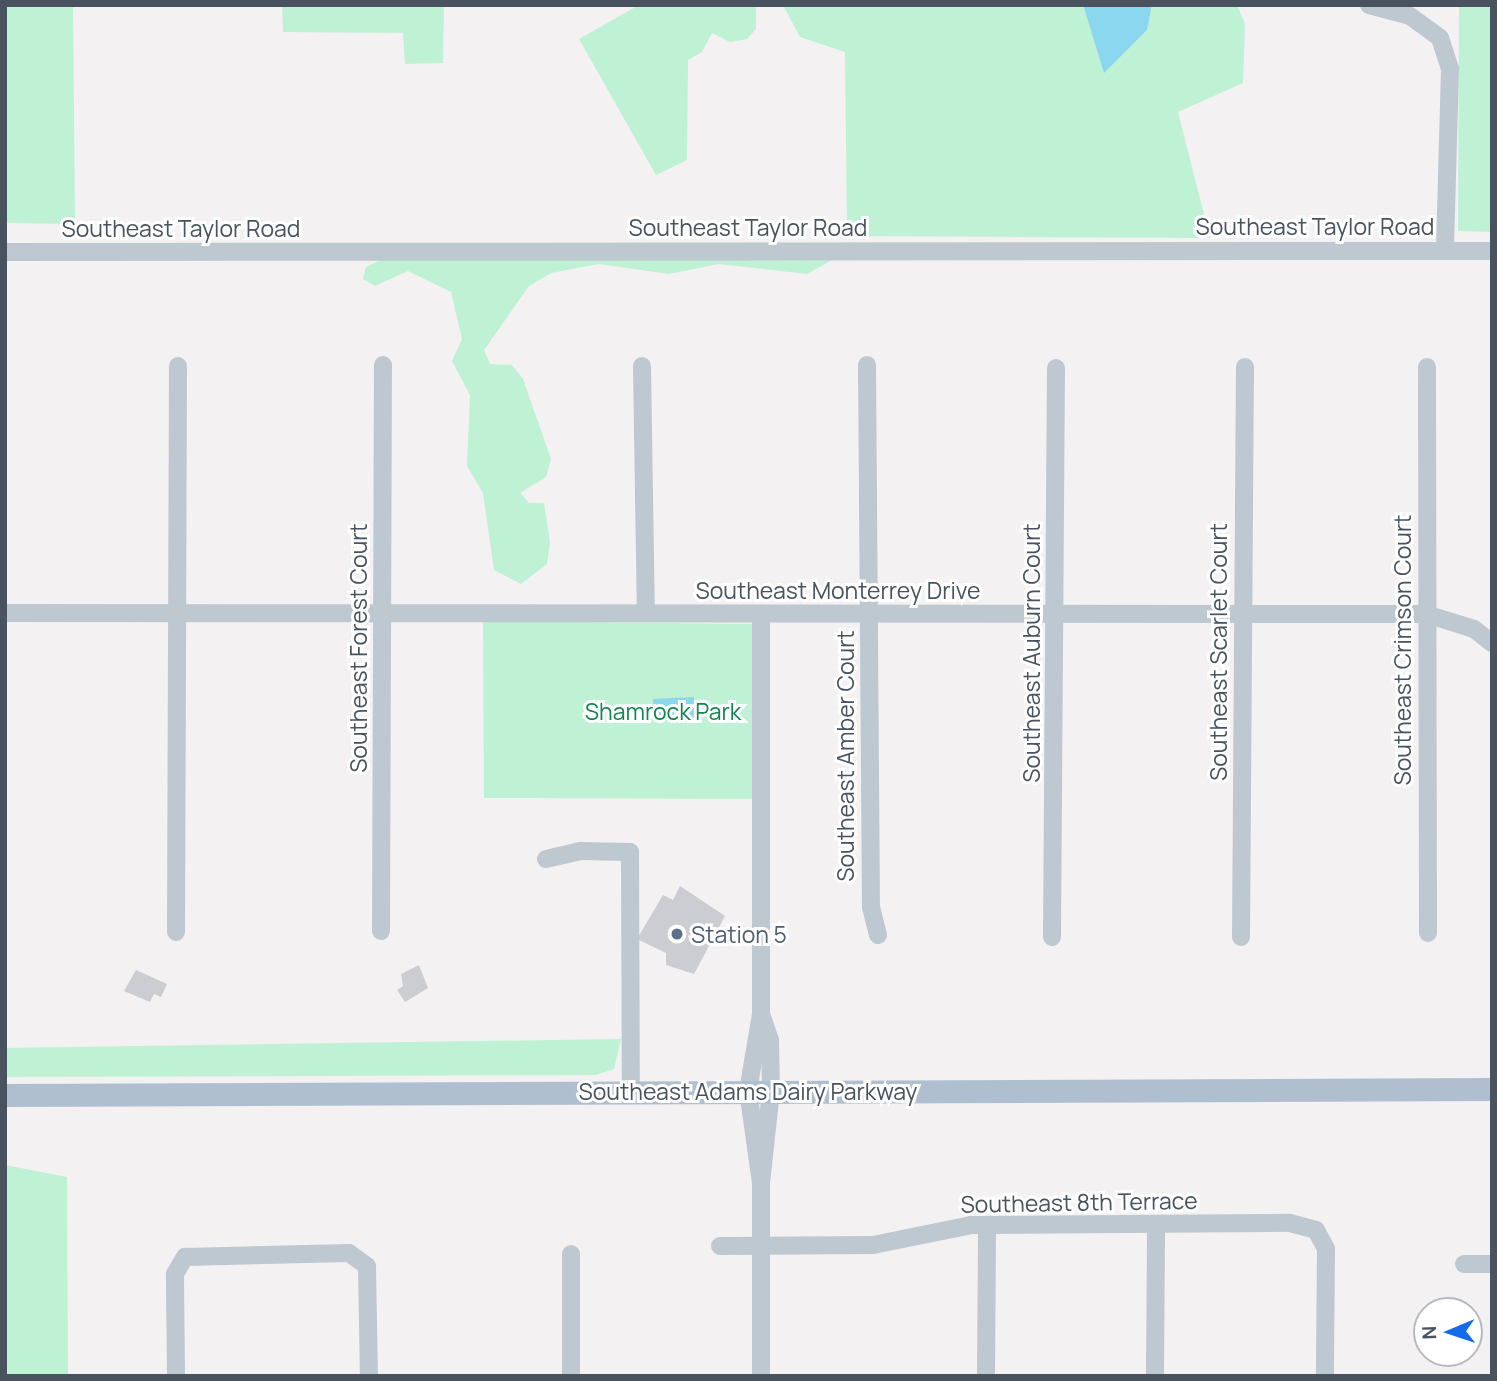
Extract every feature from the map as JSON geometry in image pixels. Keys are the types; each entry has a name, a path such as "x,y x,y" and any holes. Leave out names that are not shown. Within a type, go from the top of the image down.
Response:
{"main road":[{"name":"Southeast Adams Dairy Parkway","path":"5,1095 1492,1089"}],"street":[{"path":"1369,5 1410,16 1440,38 1450,69 1445,251"},
{"name":"Southeast Taylor Road","path":"5,252 1492,251"},
{"name":"Southeast Forest Court","path":"381,932 383,365"},
{"name":"Southeast Amber Court","path":"867,365 871,906 878,935"},
{"path":"176,932 178,366"},
{"path":"642,366 646,612"},
{"name":"Southeast Scarlet Court","path":"1241,937 1245,367"},
{"name":"Southeast Crimson Court","path":"1427,367 1428,933"},
{"name":"Southeast Auburn Court","path":"1052,937 1056,368"},
{"name":"Southeast Monterrey Drive","path":"5,613 382,615 646,612 1056,616 1426,614 1474,629 1492,643"},
{"path":"761,615 761,1014 748,1091 761,1183"},
{"path":"546,859 580,851 631,852 631,1091"},
{"path":"761,1014 769,1040 771,1091 761,1183 761,1376"},
{"name":"Southeast 8th Terrace","path":"720,1246 873,1245 987,1225 1290,1223 1316,1230 1326,1250 1325,1376"},
{"path":"1155,1376 1156,1224"},
{"path":"986,1376 987,1225"},
{"path":"176,1376 177,1256 349,1253 369,1255 369,1376"},
{"path":"570,1254 571,1376"},
{"path":"1464,1264 1492,1264"}],"green space":[{"path":"5,5 73,5 75,224 5,223"},
{"path":"282,5 444,5 443,63 405,64 403,33 283,32"},
{"path":"639,5 756,5 756,29 747,39 730,42 712,33 702,52 688,60 687,160 656,175 579,39"},
{"path":"783,5 1083,5 1104,72 1147,30 1152,5 1237,5 1245,24 1243,83 1178,112 1210,238 859,236 847,228 845,52 800,37"},
{"path":"1459,5 1492,5 1492,232 1458,231"},
{"path":"385,258 834,259 807,274 719,264 669,274 599,264 551,273 529,286 484,350 490,364 512,365 523,379 551,459 546,477 520,493 529,503 544,503 550,542 547,564 521,584 494,570 483,493 467,466 470,395 452,361 462,339 451,292 408,271 375,286 363,279 366,267"},
{"name":"Shamrock Park","path":"483,621 753,624 752,799 484,798"},
{"path":"621,1039 614,1069 596,1075 5,1077 5,1048"},
{"path":"5,1165 67,1177 68,1376 5,1376"}],"water":[{"path":"1083,5 1152,5 1147,30 1104,73"},
{"path":"694,697 694,721 654,721 653,699"}],"building":[{"name":"Station 5","path":"680,886 725,916 694,974 666,965 666,953 637,939 663,895 673,900"},
{"path":"419,965 428,988 405,1002 397,990 403,986 401,974"},
{"path":"136,970 167,984 161,997 154,994 150,1002 124,991"}],"place":[{"name":"Station 5","path":"677,934"}]}
